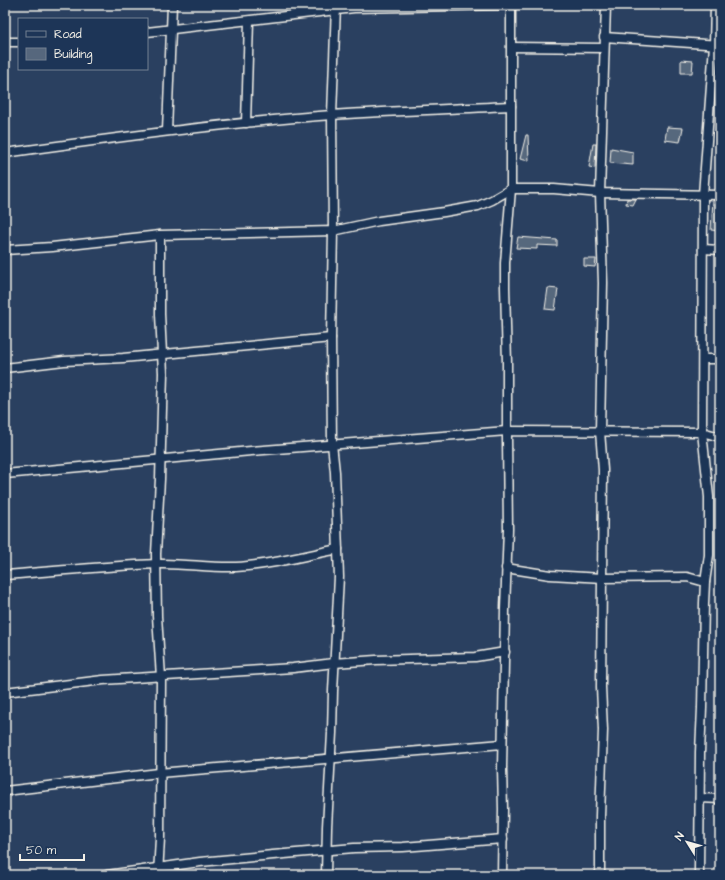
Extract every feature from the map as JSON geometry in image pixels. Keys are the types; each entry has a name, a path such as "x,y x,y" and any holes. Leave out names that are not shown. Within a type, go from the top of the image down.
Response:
{"street":[{"path":"167,131 172,5"},
{"path":"148,32 249,21 335,7 354,8 508,5"},
{"path":"502,875 502,744 508,529 507,363 504,287 511,189 511,5"},
{"path":"600,875 600,816 603,730 601,688 603,470 600,431 603,283 600,193 603,150 604,37 606,5"},
{"path":"699,875 704,582 709,555 709,497 702,432 703,195 717,45 715,5"},
{"path":"326,875 334,663 339,577 332,444 331,338 333,231 332,115 335,7"},
{"path":"246,123 249,21"},
{"path":"604,37 717,45"},
{"path":"5,42 18,42"},
{"path":"511,47 604,48"},
{"path":"5,153 167,131 332,115 511,106"},
{"path":"5,250 90,244 160,235 333,231 379,220 478,206 511,189 554,189 600,193 720,194"},
{"path":"158,872 160,831 159,773 161,677 157,616 156,541 161,460 163,373 161,354 160,235"},
{"path":"703,249 720,250"},
{"path":"5,368 64,361 123,358 331,338"},
{"path":"703,359 720,358"},
{"path":"5,474 332,444 507,431 702,432 720,437"},
{"path":"5,574 157,564 184,564 208,567 247,566 267,564 338,549"},
{"path":"506,568 550,575 603,578 688,577 704,582"},
{"path":"5,692 103,680 293,668 334,663 475,656 505,652"},
{"path":"5,791 159,773 502,744"},
{"path":"700,798 720,800"},
{"path":"107,875 158,872 227,859 354,848 403,847 503,839"}],"building":[{"path":"681,60 693,61 692,73 681,73"},
{"path":"667,127 683,128 680,142 665,140"},
{"path":"526,135 528,135 529,161 520,159"},
{"path":"593,144 596,144 595,168 589,167"},
{"path":"611,148 633,152 633,165 610,163"},
{"path":"627,199 636,199 633,205 626,204"},
{"path":"713,200 720,200 720,231 711,230"},
{"path":"518,237 557,240 557,246 537,245 537,249 516,248"},
{"path":"584,259 596,259 595,267 584,266"},
{"path":"548,288 558,289 555,310 545,309"}]}
